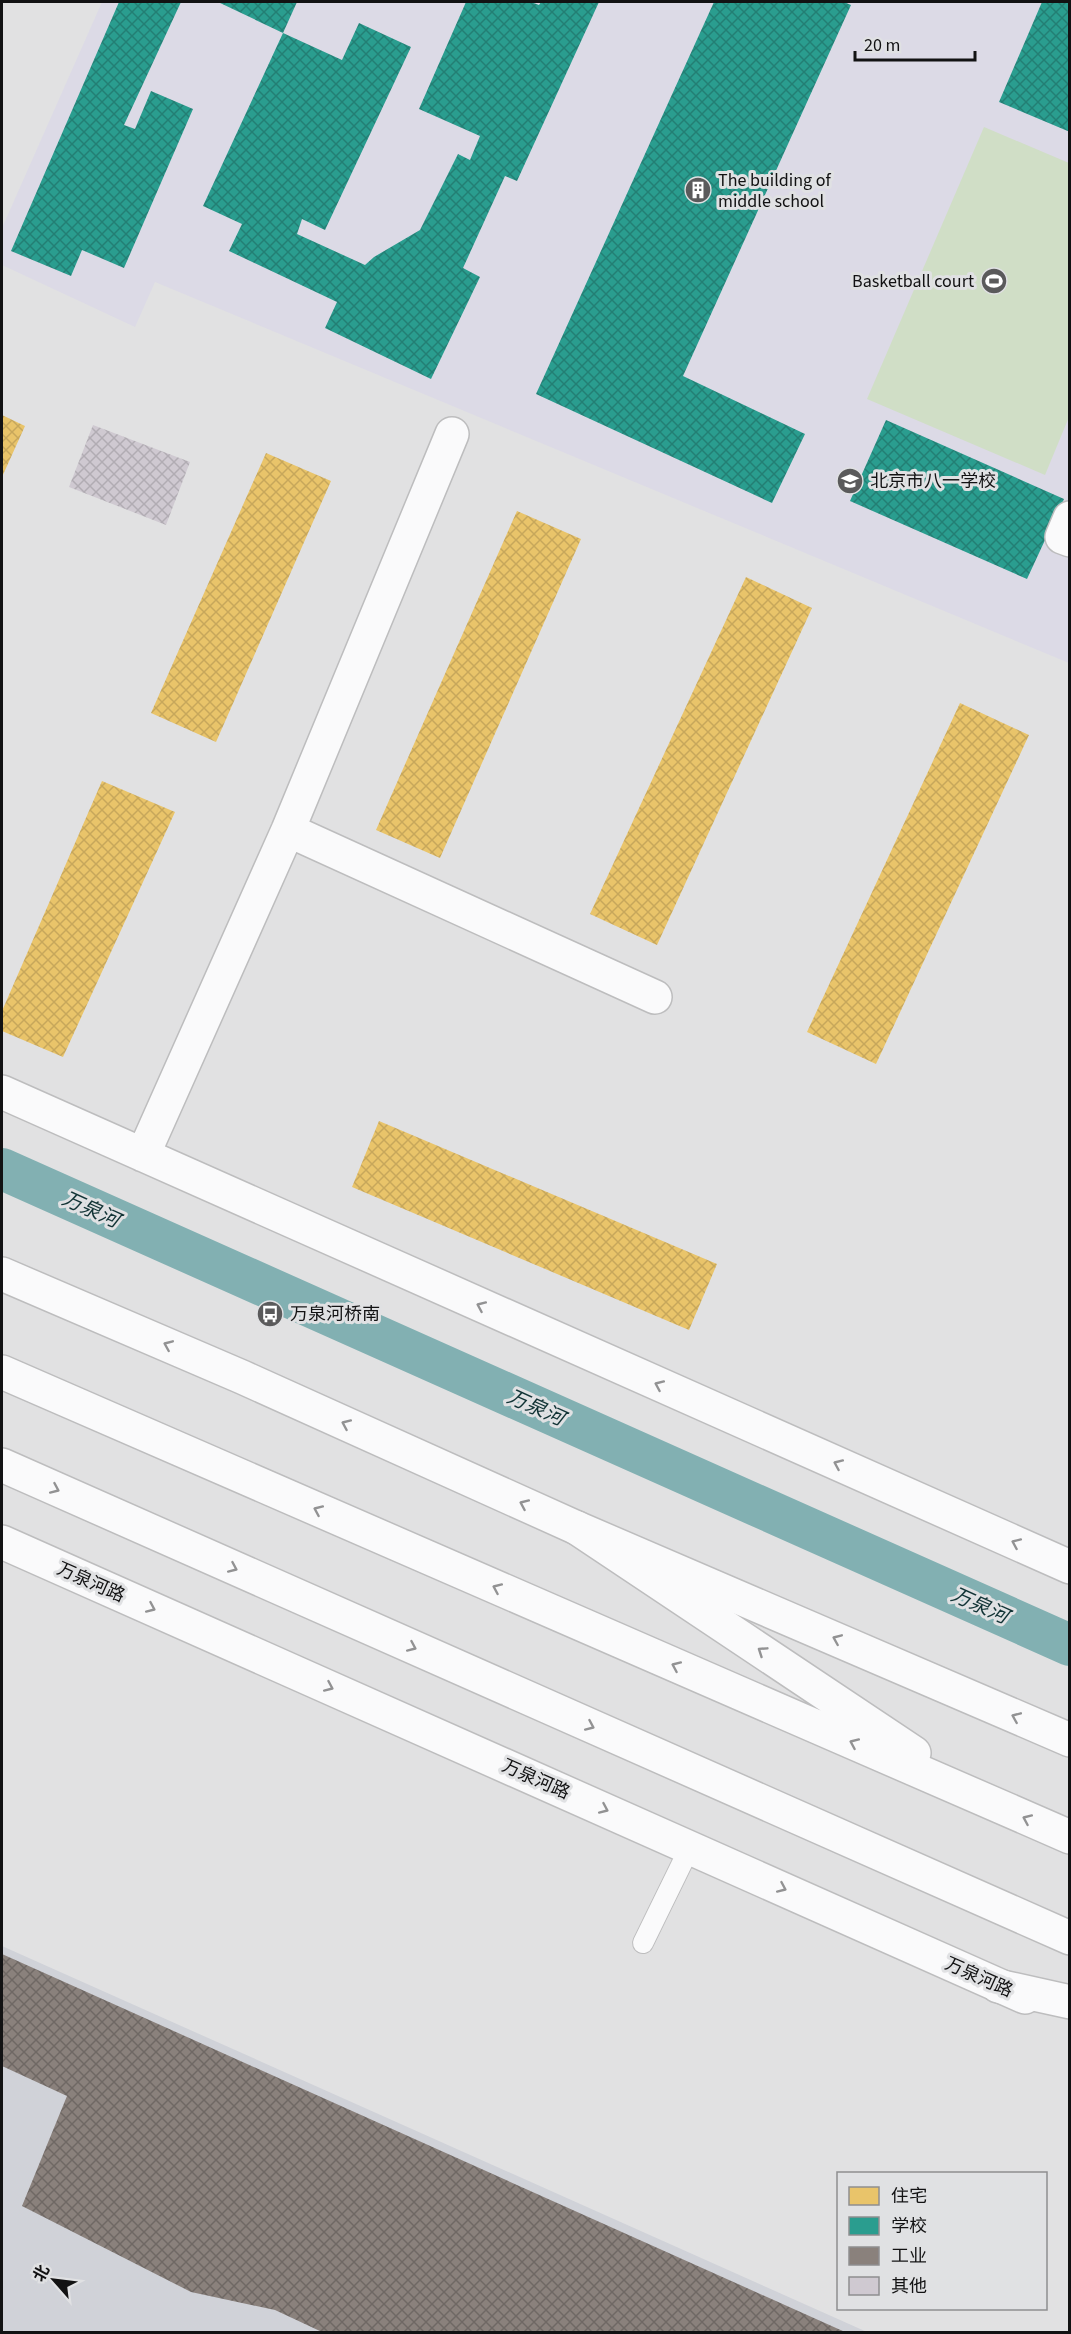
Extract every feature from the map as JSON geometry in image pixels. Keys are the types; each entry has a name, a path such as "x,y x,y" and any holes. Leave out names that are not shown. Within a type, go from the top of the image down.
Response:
{"main road":[{"path":"143,1155 288,830 452,434"},
{"path":"1070,518 1062,537 1070,540"},
{"path":"288,830 655,997"},
{"path":"2,1092 1070,1567"},
{"path":"2,1274 242,1377 578,1528 1070,1740"},
{"path":"2,1372 1070,1837"},
{"path":"2,1465 1070,1938"},
{"path":"578,1528 985,1800"},
{"name":"万泉河路","path":"2,1542 1070,2016"},
{"path":"998,1986 1070,2002"}],"lane":[{"path":"644,1943 690,1847"}],"shaded area":[{"name":"北京市八一学校","path":"102,2 1069,2 1069,663 155,282 135,327 2,265 2,228"},
{"path":"2,1946 867,2332 2,2332"}],"green space":[{"name":"Basketball court","path":"984,127 1069,163 1069,417 1045,475 867,399"}],"building: 住宅":[{"path":"2,415 25,426 2,477"},
{"path":"266,453 331,481 216,742 151,713"},
{"path":"517,511 581,539 440,858 376,830"},
{"path":"746,577 812,608 657,945 590,914"},
{"path":"960,703 1029,735 876,1064 807,1032"},
{"path":"102,781 175,812 63,1057 2,1031 2,1011"},
{"path":"379,1121 717,1264 689,1330 352,1187"}],"building: 学校":[{"path":"119,2 181,2 124,125 135,129 151,91 193,109 124,268 82,250 71,276 11,251"},
{"path":"218,2 297,2 283,33"},
{"path":"466,2 531,2 539,5 541,2 599,2 517,181 505,176 463,268 480,277 431,379 325,328 337,302 229,251 242,224 203,206 283,33 342,60 359,23 411,47 325,230 302,219 297,234 365,265 374,257 420,230 458,154 470,160 480,136 419,109"},
{"name":"The building of middle school","path":"714,2 844,2 851,5 683,376 805,434 772,503 536,394"},
{"path":"1042,2 1070,2 1070,132 999,102"},
{"path":"886,420 1064,499 1027,579 850,501"}],"building: 工业":[{"path":"2,1954 845,2332 322,2332 275,2310 191,2292 22,2206 67,2096 2,2066"}],"building: 其他":[{"path":"93,425 190,462 166,525 69,487"}],"waterway":[{"name":"万泉河","path":"2,1169 1070,1645"}],"place":[{"name":"The building of middle school","path":"698,190"},
{"name":"Basketball court","path":"994,281"},
{"name":"北京市八一学校","path":"850,481"},
{"name":"万泉河桥南","path":"270,1314"}]}
